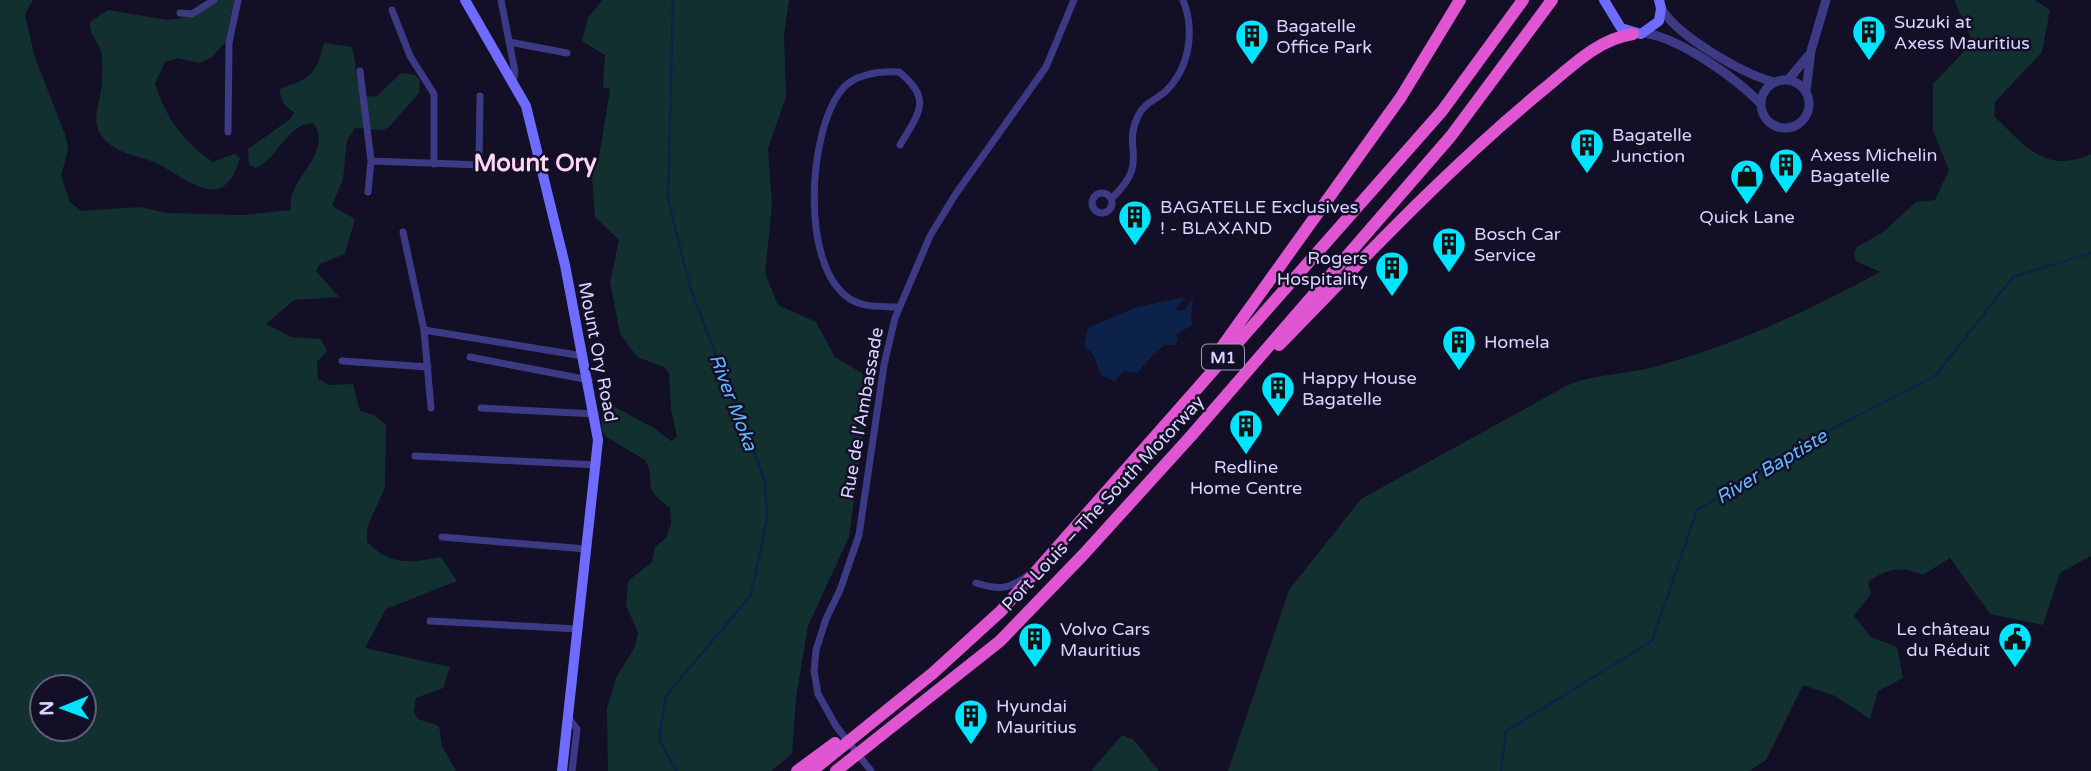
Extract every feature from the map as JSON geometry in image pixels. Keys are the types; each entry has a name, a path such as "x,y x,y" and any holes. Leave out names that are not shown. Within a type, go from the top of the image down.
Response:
{"highway":[{"path":"1195,387 1401,97 1460,0"},
{"name":"Port Louis – The South Motorway","path":"812,771 1000,611 1070,536 1195,387 1442,111 1522,0"},
{"name":"Port Louis – The South Motorway","path":"836,771 923,705 1000,641 1191,436 1451,136 1552,0"},
{"path":"1191,436 1465,157 1579,60 1614,37 1639,33"},
{"path":"797,771 904,695"},
{"path":"850,771 899,731 923,705"}],"main road":[{"name":"Mount Ory Road","path":"465,0 526,106 595,414 597,465 562,771"},
{"path":"1604,0 1617,24 1639,33 1655,26 1660,4"}],"street":[{"path":"180,13 192,14 214,0"},
{"path":"228,132 229,43 238,0"},
{"path":"501,0 515,72 513,82"},
{"name":"Rue de l'Ambassade","path":"871,771 836,726 818,694 814,671 816,650 859,535 884,365 898,307 930,236 955,195 1046,67 1074,0"},
{"path":"1111,200 1125,186 1133,170 1133,140 1138,116 1147,103 1166,91 1187,54 1189,16 1183,0"},
{"path":"1774,82 1765,91 1761,104 1763,113 1772,124 1786,128 1796,127 1806,117 1809,105 1806,91 1811,51 1826,0"},
{"path":"1660,4 1679,30 1751,74 1774,82 1788,80 1806,91"},
{"path":"392,10 410,56 433,94 434,164"},
{"path":"1639,33 1668,39 1746,88 1761,104"},
{"path":"509,41 567,53"},
{"path":"1788,80 1811,51"},
{"path":"360,72 371,161 368,192"},
{"path":"898,307 868,305 850,299 834,282 821,258 816,220 816,164 821,135 840,91 868,74 899,72 914,83 920,95 920,112 901,145"},
{"path":"479,166 480,96"},
{"path":"371,161 541,167"},
{"path":"403,232 424,330 431,408"},
{"path":"424,330 583,356"},
{"path":"470,357 589,380"},
{"path":"342,361 428,367"},
{"path":"481,408 595,414"},
{"path":"415,456 597,465"},
{"path":"976,583 996,590 1010,588 1070,536"},
{"path":"442,537 586,549"},
{"path":"430,621 578,629"},
{"path":"567,716 577,729 572,771"}],"green space":[{"path":"0,0 33,0 25,14 34,55 66,137 68,150 61,176 70,202 81,211 140,207 167,213 243,215 291,210 295,188 318,146 319,135 314,124 297,128 256,168 249,165 248,149 289,120 294,113 283,103 279,89 298,82 315,69 324,43 352,47 363,97 377,96 401,73 415,75 420,80 419,93 389,127 383,130 355,128 347,141 343,179 332,206 355,219 345,254 320,264 316,271 339,297 294,300 266,324 291,337 321,339 327,351 317,362 318,379 330,385 353,384 360,411 374,415 386,425 385,487 367,528 367,542 384,555 401,561 441,557 457,581 386,609 365,648 450,667 443,688 416,698 414,712 418,719 439,726 442,746 456,771 0,771"},
{"path":"215,0 234,0 226,41 212,57 199,63 178,58 165,62 155,83 170,118 185,138 203,155 213,162 234,154 240,158 233,175 225,185 215,189 193,184 158,164 120,151 101,135 96,116 102,83 102,55 90,22 108,10 167,20 191,17"},
{"path":"602,0 789,0 784,36 786,97 768,148 772,205 765,273 778,305 816,322 835,357 862,373 868,395 849,537 808,626 796,698 792,754 771,771 608,771 607,708 616,678 635,647 638,633 626,605 628,581 652,562 655,547 666,538 671,524 670,508 651,489 645,460 605,436 602,430 602,400 654,428 671,441 677,437 671,409 669,373 664,367 637,357 620,333 610,282 619,240 595,217 592,178 599,157 610,89 603,87 605,55 582,41 588,18"},
{"path":"1954,0 2035,0 2050,10 2042,52 1995,102 1994,116 2026,146 2048,159 2075,160 2091,154 2091,556 2060,573 2043,625 1990,614 1950,558 1923,575 1908,570 1894,570 1882,574 1868,582 1871,594 1854,616 1871,637 1897,647 1903,678 1878,691 1870,719 1835,696 1803,685 1766,760 1749,771 1228,771 1289,590 1361,499 1568,385 1590,378 1646,369 1744,337 1880,272 1856,261 1854,253 1857,247 1882,233 1916,202 1935,200 1949,170 1933,131 1933,84 1973,42"},
{"path":"1122,735 1134,740 1159,771 1091,771"}],"water":[{"path":"1185,297 1175,311 1184,310 1193,299 1193,324 1176,335 1178,339 1175,345 1164,345 1138,373 1124,371 1114,381 1101,375 1093,354 1084,346 1088,328 1137,307"}],"waterway":[{"name":"River Moka","path":"673,0 668,199 691,290 765,481 767,520 751,595 666,696 659,740 677,771"},
{"name":"River Baptiste","path":"1501,771 1506,731 1652,641 1697,510 1836,427 1935,376 2013,277 2091,253"}],"place":[{"name":"Suzuki at Axess Mauritius","path":"1869,62"},
{"name":"Bagatelle Office Park","path":"1252,66"},
{"name":"Bagatelle Junction","path":"1587,175"},
{"name":"Axess Michelin Bagatelle","path":"1786,195"},
{"name":"Quick Lane","path":"1747,206"},
{"name":"BAGATELLE Exclusives ! - BLAXAND","path":"1135,247"},
{"name":"Bosch Car Service","path":"1449,274"},
{"name":"Rogers Hospitality","path":"1392,298"},
{"name":"Homela","path":"1459,372"},
{"name":"Happy House Bagatelle","path":"1278,418"},
{"name":"Redline Home Centre","path":"1246,456"},
{"name":"Volvo Cars Mauritius","path":"1035,669"},
{"name":"Le château du Réduit","path":"2015,669"},
{"name":"Hyundai Mauritius","path":"971,746"}],"district":[{"name":"Mount Ory","path":"535,163"}]}
